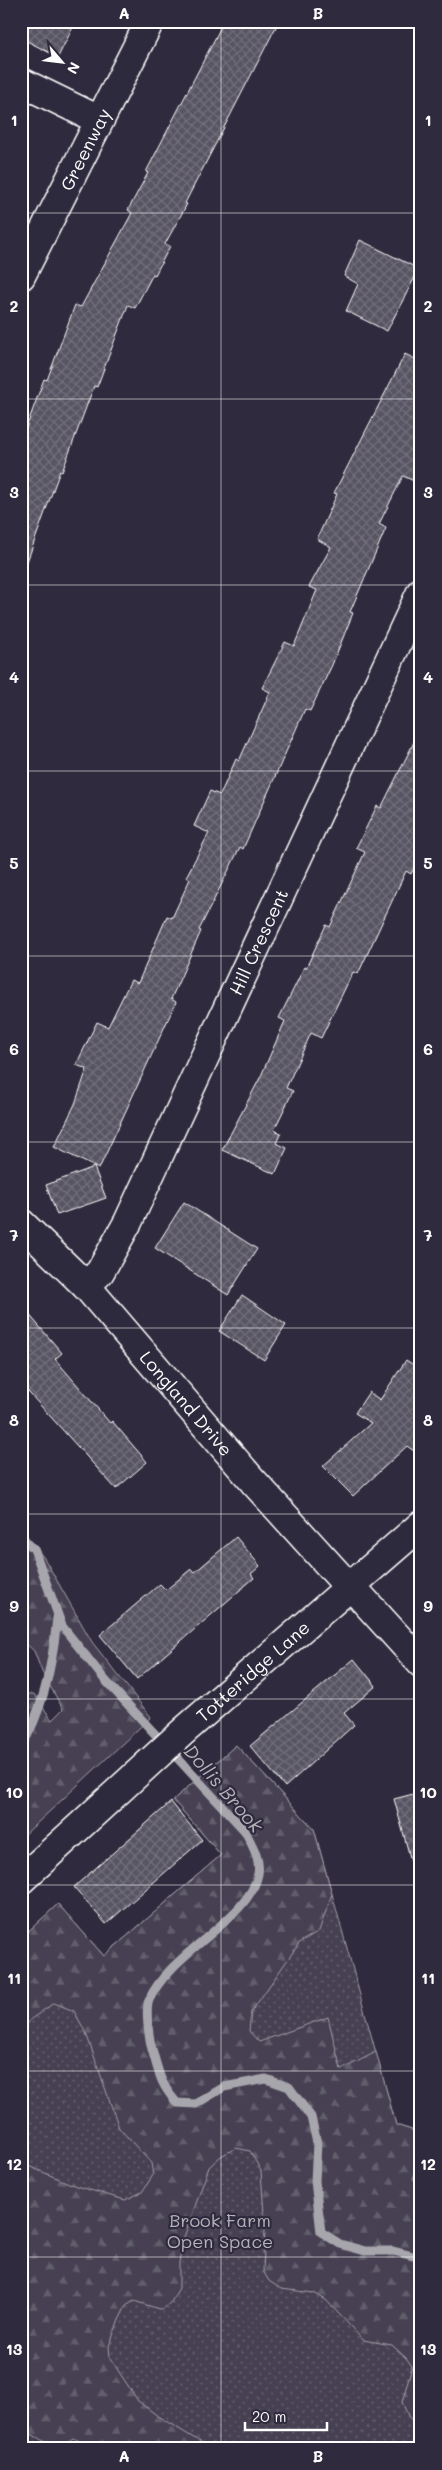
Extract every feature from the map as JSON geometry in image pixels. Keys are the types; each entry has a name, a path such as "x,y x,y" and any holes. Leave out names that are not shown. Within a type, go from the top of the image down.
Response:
{"street":[{"name":"Greenway","path":"21,276 98,120 150,21"},
{"path":"21,82 98,120"},
{"name":"Hill Crescent","path":"86,1286 100,1272 128,1222 421,592"},
{"name":"Longland Drive","path":"21,1223 86,1286 252,1481 421,1663"},
{"name":"Totteridge Lane","path":"21,1880 119,1788 421,1525"}],"shaded area":[{"path":"21,2389 127,2449 21,2449"}],"green space":[{"path":"21,1528 44,1558 92,1642 151,1717 21,1838 21,1694 34,1694 52,1720 63,1709 42,1672 34,1651 21,1639"},
{"name":"Brook Farm Open Space","path":"236,1745 314,1829 396,2125 421,2133 421,2449 127,2449 21,2389 21,1938 58,1904 104,1956 221,1855 173,1800"},
{"name":"Brook Farm Open Space","path":"236,1745 314,1829 332,1894 319,1931 300,1942 251,2012 249,2031 259,2042 328,2017 341,2070 376,2052 396,2125 421,2133 421,2167 417,2168 413,2179 421,2185 421,2432 409,2418 402,2402 412,2366 406,2358 392,2345 363,2340 326,2300 314,2293 281,2289 269,2281 263,2271 265,2230 261,2171 250,2151 236,2148 221,2156 209,2167 183,2240 179,2263 179,2288 171,2302 162,2310 134,2301 126,2306 109,2346 110,2358 138,2401 159,2417 212,2449 87,2449 85,2444 73,2438 57,2449 21,2428 21,2163 76,2186 125,2200 142,2192 153,2175 151,2163 119,2128 86,2033 74,2011 54,2003 31,2019 21,2033 21,1938 58,1904 104,1956 221,1855 173,1800"}],"building":[{"path":"28,21 76,21 58,57 21,38"},
{"path":"224,21 279,21 185,203 187,204 165,244 170,246 155,275 153,274 135,308 128,305 97,387 94,386 62,472 60,471 24,570 21,569 21,442 44,379 47,380 75,305 81,307 132,213 128,210 148,173 146,172"},
{"path":"360,240 419,269 387,331 346,311 358,284 344,276"},
{"path":"405,354 421,362 421,468 414,481 403,476 379,524 386,528 350,612 353,613 332,665 310,711 305,709 243,849 240,847 199,930 201,931 171,999 176,1002 99,1169 54,1147 75,1104 87,1069 76,1065 97,1022 108,1027 131,980 138,983 167,916 172,918 190,879 186,877 209,833 194,826 210,791 220,795 236,759 239,761 270,692 262,688 285,642 294,646 317,590 309,587 331,547 317,539 337,494 334,493"},
{"path":"421,728 421,854 411,874 406,871 358,974 353,972 321,1038 311,1033 286,1088 293,1091 274,1130 281,1133 276,1143 287,1148 275,1174 222,1150 261,1076 285,1021 279,1018 304,967 306,968 326,925 330,927 365,852 356,848 377,806 381,808"},
{"path":"94,1167 106,1198 57,1215 46,1185"},
{"path":"184,1202 257,1249 228,1295 155,1248"},
{"path":"242,1295 286,1325 264,1360 219,1331"},
{"path":"21,1305 62,1353 55,1359 110,1423 112,1421 147,1462 116,1489 21,1384"},
{"path":"406,1360 421,1370 421,1456 407,1446 353,1496 323,1466 371,1423 355,1413 369,1392 380,1400"},
{"path":"236,1537 260,1566 251,1574 254,1578 137,1679 100,1635 160,1584 166,1590 191,1569 195,1572"},
{"path":"354,1659 376,1686 344,1713 354,1725 285,1787 250,1746"},
{"path":"421,1792 421,1871 414,1872 394,1799"},
{"path":"171,1802 202,1840 106,1924 74,1887"}],"waterway":[{"name":"Dollis Brook","path":"21,1537 34,1549 62,1626 105,1680 245,1831 257,1857 258,1874 252,1890 241,1906 174,1966 160,1982 149,2000 147,2017 150,2038 156,2065 163,2084 177,2103 196,2104 224,2087 266,2079 289,2087 311,2117 317,2143 315,2181 321,2232 340,2244 365,2251 393,2251 421,2258"},
{"path":"21,1747 36,1717 46,1685 57,1618"}]}
